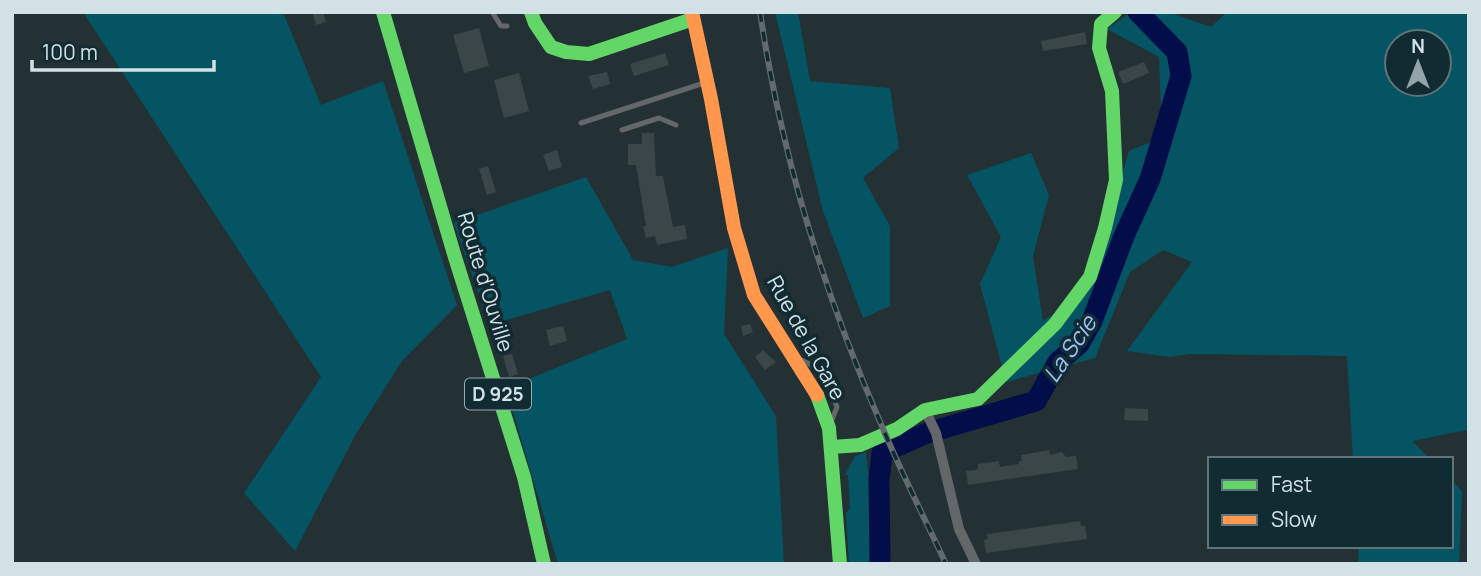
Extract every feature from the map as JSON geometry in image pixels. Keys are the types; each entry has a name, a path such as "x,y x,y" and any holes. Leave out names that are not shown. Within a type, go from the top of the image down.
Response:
{"street":[{"name":"Route d'Ouville","path":"383,12 445,226 514,447 539,535 544,564"},
{"path":"531,12 551,47 566,52 589,54 692,15"},
{"path":"832,447 860,445 926,413 978,398 1055,324 1090,277 1116,180 1112,91 1099,48 1101,24 1115,12"},
{"name":"Rue de la Gare","path":"692,15 734,228 754,295 819,398 829,428 840,564"},
{"path":"926,413 936,433 960,529 976,564"}],"lane":[{"path":"492,12 493,18 501,26 507,26"},
{"path":"581,122 707,82"},
{"path":"622,130 659,118 676,125"}],"shaded area":[{"path":"83,12 283,12 321,105 383,81 457,305 402,361 357,432 295,551 244,493 321,377"},
{"path":"775,12 798,12 810,81 890,88 899,148 863,178 890,226 890,306 863,318 823,211"},
{"path":"1131,12 1168,12 1211,27 1227,12 1469,12 1469,441 1466,430 1412,441 1428,457 1353,457 1347,356 1190,354 1170,357 1127,351 1192,262 1163,250 1130,272 1095,358 1006,382 980,284 1001,237 967,175 1031,153 1049,195 1033,256 1043,321 1087,293 1129,151 1162,137 1159,57 1107,29"},
{"path":"586,177 633,260 672,267 728,248 724,334 776,416 784,564 558,564 506,388 627,339 610,290 489,325 454,223"},
{"path":"866,452 877,564 849,564 846,513 850,508 848,475 845,475 855,456"},
{"path":"1453,482 1462,491 1459,564 1359,564 1358,548 1453,548"}],"building":[{"path":"312,12 323,12 326,22 316,25"},
{"path":"479,28 489,66 464,73 453,35"},
{"path":"1085,32 1087,44 1043,51 1041,41"},
{"path":"665,53 669,65 634,76 630,64"},
{"path":"1144,62 1149,73 1123,84 1118,72"},
{"path":"607,72 610,84 593,89 588,76"},
{"path":"519,73 529,111 504,118 494,80"},
{"path":"642,133 654,133 656,176 663,176 673,227 685,225 687,239 657,245 655,236 646,238 636,165 628,165 628,144 642,144"},
{"path":"557,150 562,167 549,171 543,155"},
{"path":"488,166 496,192 487,195 479,169"},
{"path":"750,324 753,332 743,336 741,326"},
{"path":"563,326 567,341 550,346 546,330"},
{"path":"763,350 776,362 765,370 755,357"},
{"path":"512,354 518,374 509,377 503,356"},
{"path":"1125,408 1148,409 1148,421 1124,420"},
{"path":"1049,450 1050,455 1062,452 1066,457 1076,456 1078,469 968,485 966,471 976,470 978,464 999,461 1000,467 1019,464 1019,461 1022,461 1021,455"},
{"path":"1080,521 1081,526 1085,526 1087,539 986,553 984,540 988,539 987,534"}],"waterway":[{"name":"La Scie","path":"880,564 879,480 882,453 927,433 1036,401 1058,362 1079,344 1092,321 1124,236 1150,179 1181,76 1177,52 1138,12"}],"railway":[{"path":"760,12 792,170 823,274 860,375 946,564"}],"traffic: fast":[{"path":"383,12 454,254 524,477 544,564"},
{"path":"531,12 551,47 566,52 589,54 693,19"},
{"path":"832,447 860,445 897,429 925,410 978,399 1055,324 1090,277 1116,180 1112,91 1099,48 1101,24 1115,12"},
{"path":"817,395 829,428 840,564"}],"traffic: slow":[{"path":"692,12 734,228 754,295 817,395"}]}
